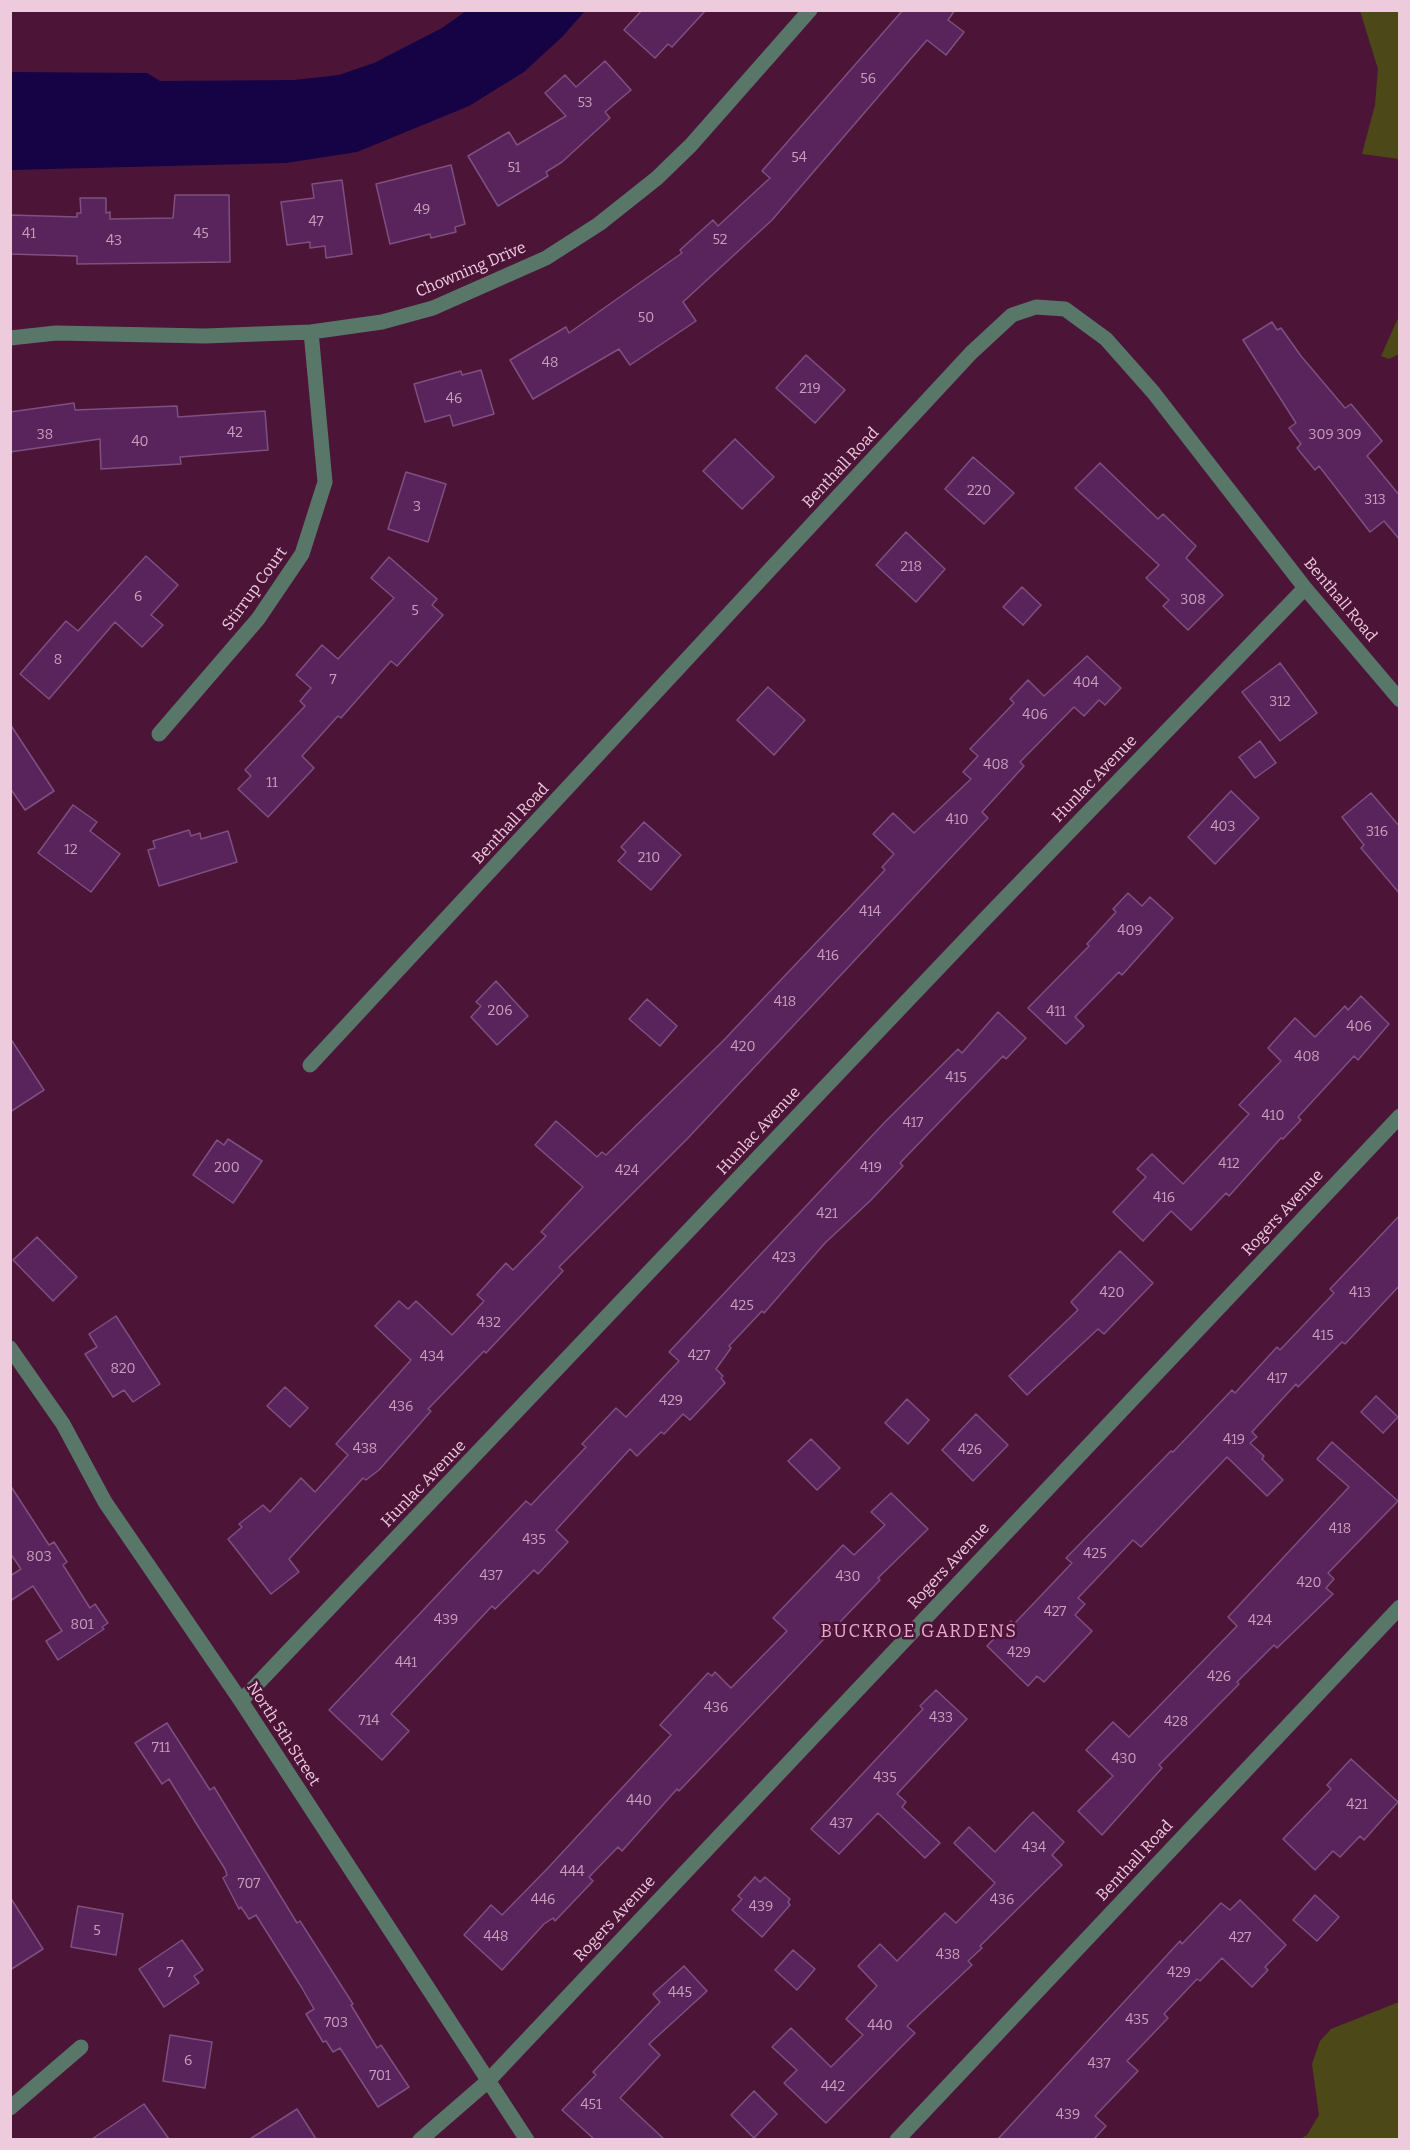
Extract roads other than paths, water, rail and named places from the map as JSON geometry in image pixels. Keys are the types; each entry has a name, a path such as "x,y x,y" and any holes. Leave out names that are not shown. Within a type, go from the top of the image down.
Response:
{"street":[{"name":"Chowning Drive","path":"10,338 56,333 205,336 311,332 382,322 433,308 546,258 599,224 657,178 690,145 810,10"},
{"name":"Benthall Road","path":"310,1065 971,353 1012,315 1036,307 1065,309 1106,339 1153,392 1305,588 1400,700"},
{"name":"Stirrup Court","path":"159,734 258,619 302,554 325,482 311,332"},
{"name":"Hunlac Avenue","path":"241,1701 993,910 1305,588"},
{"name":"Rogers Avenue","path":"420,2139 488,2081 1400,1116"},
{"name":"North 5th Street","path":"10,1348 63,1424 105,1502 241,1701 527,2139"},
{"name":"Benthall Road","path":"897,2139 1400,1607"},
{"path":"10,2108 81,2047"}],"district":[{"name":"BUCKROE GARDENS","path":"919,1632"}]}
